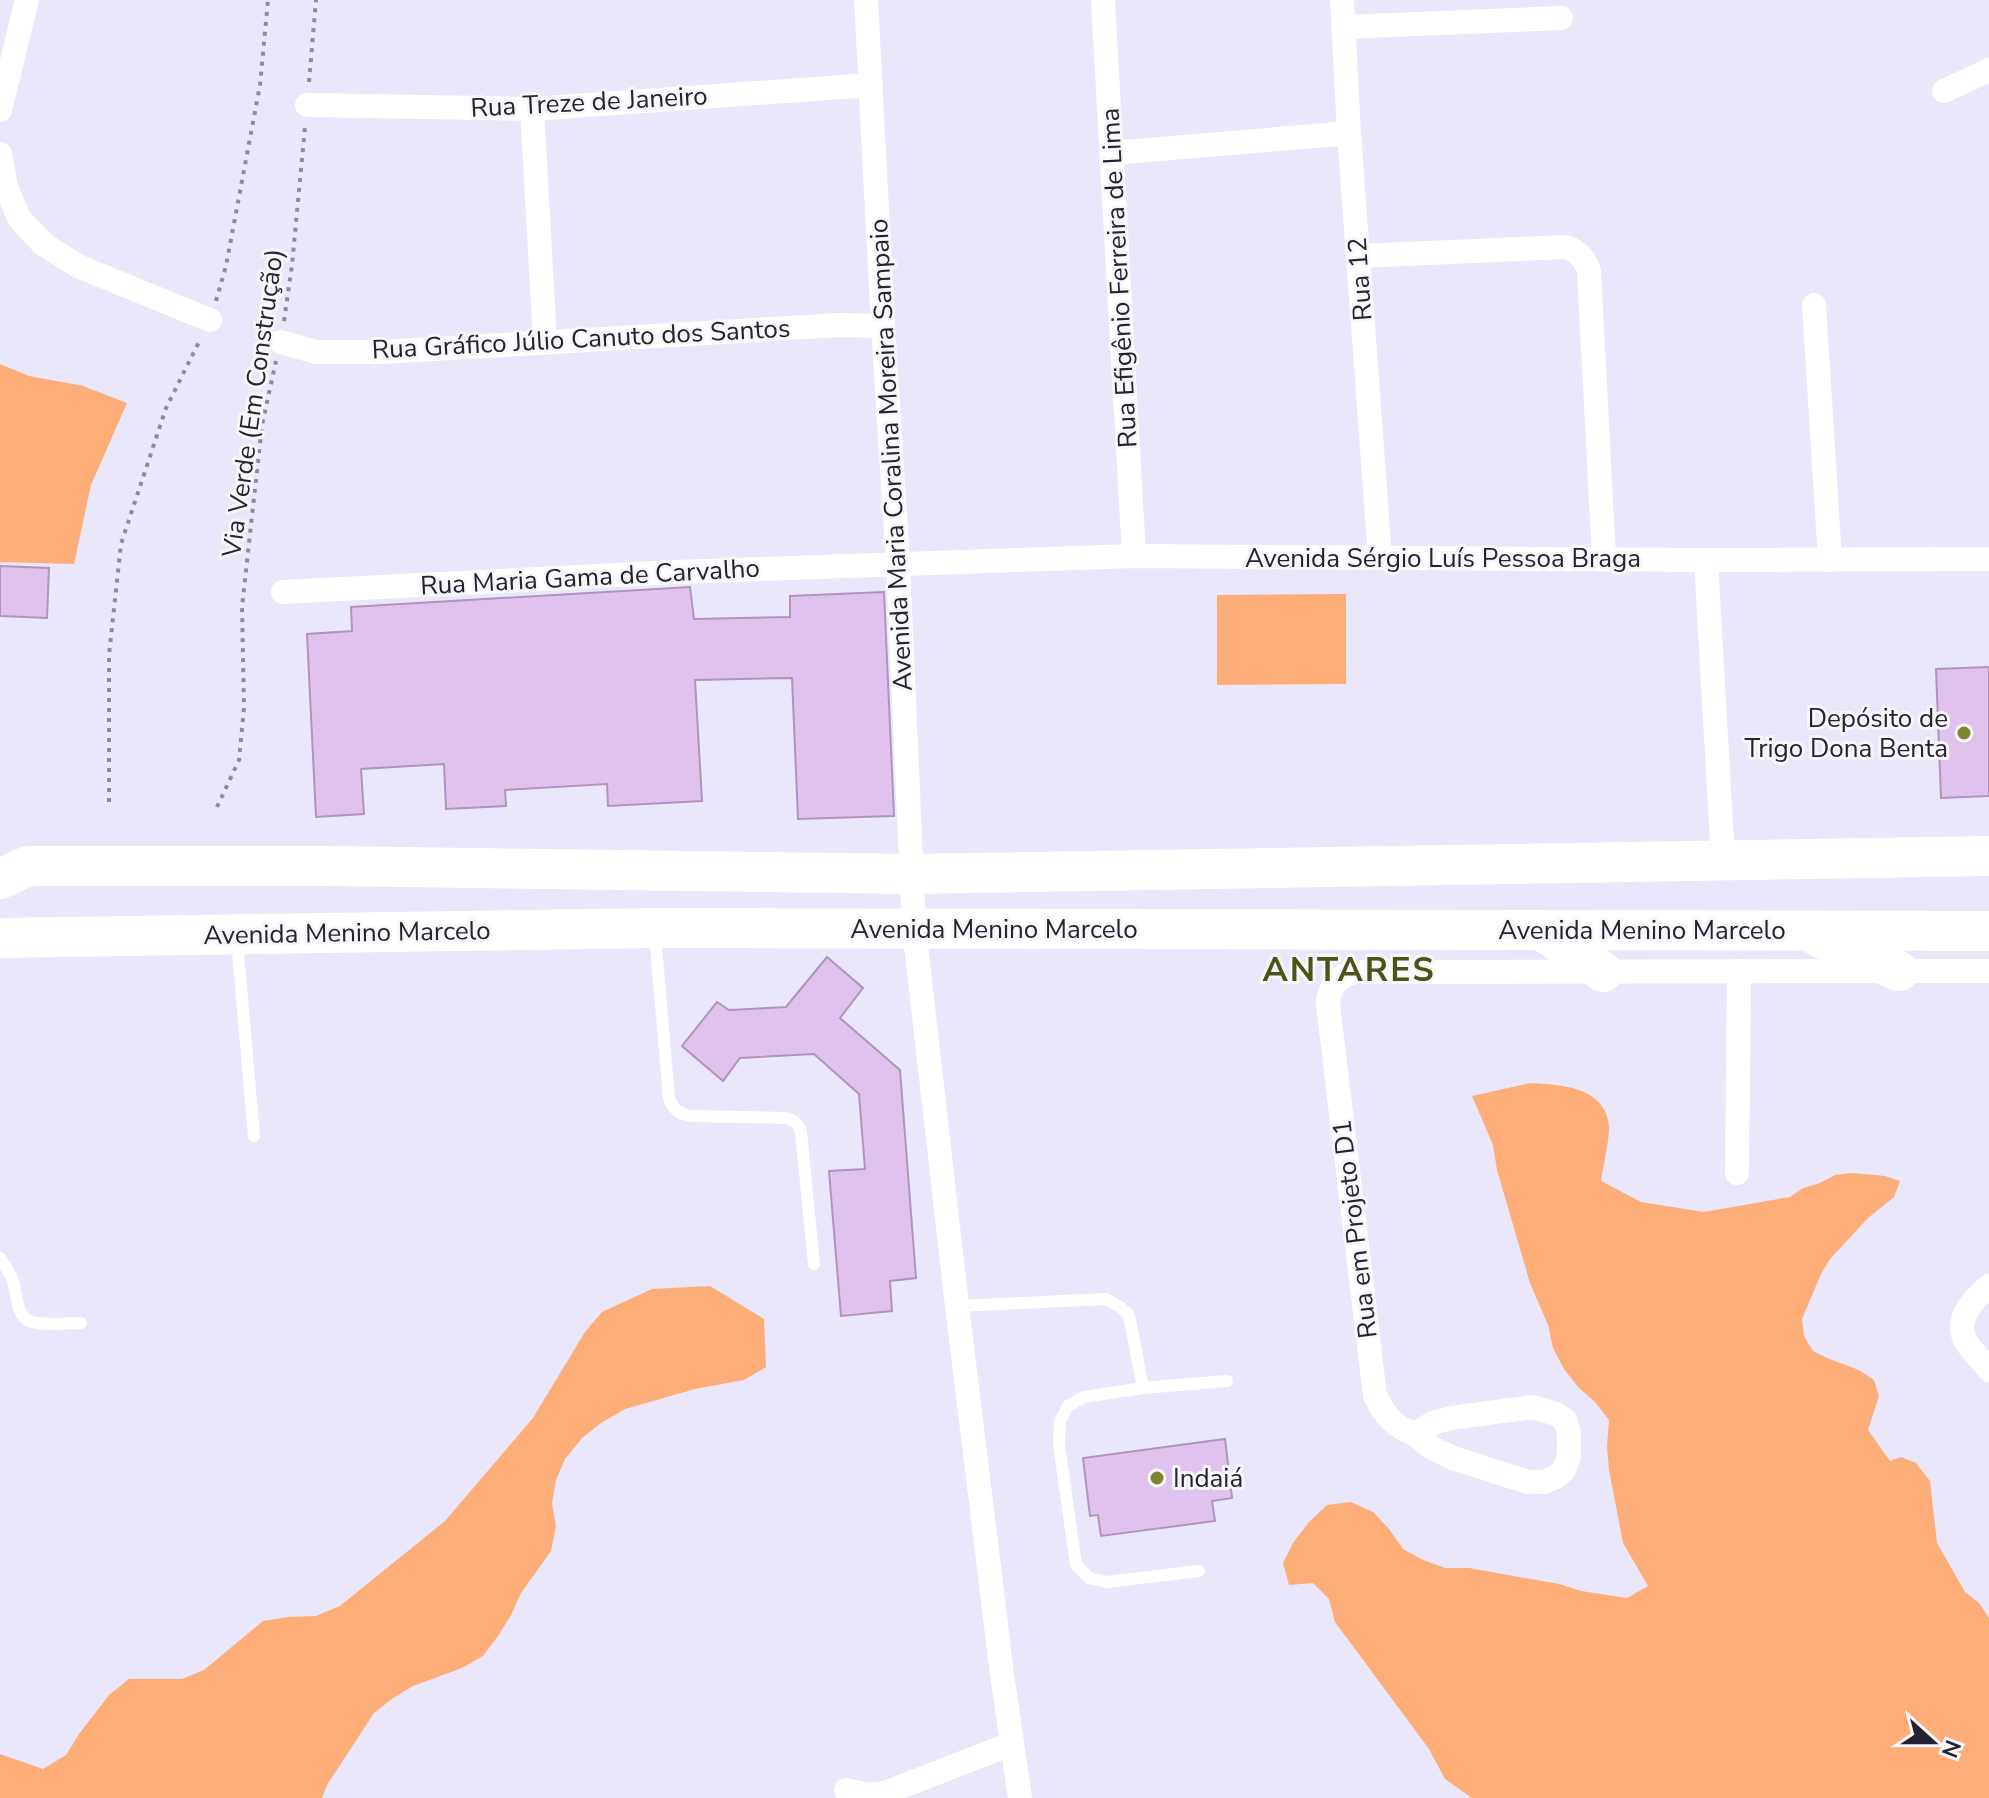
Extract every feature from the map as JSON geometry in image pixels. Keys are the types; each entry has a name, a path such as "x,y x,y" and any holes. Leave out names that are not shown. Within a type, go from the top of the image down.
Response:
{"main road":[{"path":"9,871 283,866 605,870 914,904 1723,860 1989,856"},
{"path":"605,870 710,910"},
{"name":"Avenida Menino Marcelo","path":"0,916 710,910 914,904 1989,908"},
{"name":"Avenida Menino Marcelo","path":"0,938 655,928 914,904 1541,930 1989,931"},
{"path":"1541,930 1603,972"},
{"path":"1800,930 1899,971"}],"street":[{"path":"0,110 27,0"},
{"name":"Avenida Maria Coralina Moreira Sampaio","path":"866,0 914,904 957,1306 1020,1798"},
{"name":"Rua Efigênio Ferreira de Lima","path":"1103,0 1134,556"},
{"name":"Rua 12","path":"1342,0 1380,558"},
{"path":"1343,27 1561,18"},
{"path":"1944,91 1989,70"},
{"name":"Rua Treze de Janeiro","path":"307,105 532,109 871,85"},
{"path":"532,109 545,341"},
{"path":"1112,153 1349,133"},
{"path":"0,154 6,187 19,218 43,244 80,267 210,320"},
{"path":"1359,256 1566,247 1578,252 1586,261 1604,558"},
{"path":"1814,305 1830,560"},
{"name":"Rua Gráfico Júlio Canuto dos Santos","path":"281,342 316,352 384,352 839,325 883,326"},
{"name":"Avenida Sérgio Luís Pessoa Braga","path":"898,563 1134,556 1989,559"},
{"path":"1706,560 1723,860"},
{"name":"Rua Maria Gama de Carvalho","path":"283,592 898,563"},
{"path":"1737,1173 1739,971"},
{"name":"Avenida Menino Marcelo","path":"1328,1005 1333,986 1346,974 1355,972 1989,971"},
{"name":"Rua em Projeto D1","path":"1328,1005 1375,1395 1383,1412 1392,1422 1415,1434 1430,1447 1453,1458 1528,1482 1544,1482 1556,1477 1564,1470 1569,1457 1569,1433 1565,1420 1533,1407 1451,1418 1433,1423 1415,1434"},
{"path":"1989,1286 1968,1306 1962,1325 1965,1339 1989,1370"},
{"path":"846,1790 868,1795 885,1793 1011,1744"}],"lane":[{"path":"655,928 672,1107 680,1114 690,1116 787,1118 798,1124 814,1264"},
{"path":"237,934 254,1136"},
{"path":"0,1258 14,1283 25,1319 40,1323 81,1323"},
{"path":"957,1306 1106,1299 1129,1315 1143,1388"},
{"path":"1199,1571 1107,1582 1089,1578 1076,1565 1059,1445 1060,1421 1068,1406 1084,1397 1227,1381"}],"path":[{"path":"109,802 109,655 121,544 166,408 210,320 226,266 260,85 268,0"},
{"name":"Via Verde (Em Construção)","path":"217,807 239,760 244,708 242,607 262,425 281,342 292,265 316,0"}],"shaded area":[{"path":"0,364 29,376 83,386 127,403 91,485 74,564 0,562"},
{"path":"1346,594 1346,684 1217,685 1217,595"},
{"path":"1530,1083 1579,1090 1599,1102 1609,1125 1601,1181 1641,1202 1704,1212 1790,1197 1835,1175 1885,1176 1900,1181 1894,1197 1868,1218 1830,1259 1802,1319 1804,1336 1813,1351 1859,1370 1874,1380 1879,1396 1868,1430 1890,1461 1901,1457 1916,1463 1930,1481 1937,1543 1965,1592 1979,1603 1989,1618 1989,1798 1472,1798 1445,1779 1429,1749 1335,1622 1329,1599 1313,1583 1289,1585 1283,1563 1293,1543 1327,1505 1351,1502 1373,1512 1403,1549 1445,1568 1469,1568 1627,1598 1648,1586 1623,1543 1609,1470 1609,1420 1564,1369 1553,1348 1548,1325 1530,1283 1497,1170 1493,1145 1472,1096"},
{"path":"710,1286 764,1319 766,1367 744,1380 695,1389 625,1409 582,1438 565,1459 556,1480 552,1503 556,1526 551,1551 521,1593 498,1636 483,1656 462,1668 413,1686 374,1713 327,1785 322,1798 0,1798 0,1754 43,1769 66,1755 109,1695 129,1679 182,1679 204,1670 263,1621 316,1616 340,1606 445,1521 533,1418 585,1332 602,1312 652,1289"}],"building":[{"path":"0,566 49,568 47,618 0,616"},
{"path":"690,587 694,619 790,617 790,596 884,592 894,816 798,819 792,678 695,680 702,801 608,806 607,784 505,790 506,806 446,809 444,764 361,769 364,814 316,817 307,634 352,631 351,607"},
{"name":"Depósito de Trigo Dona Benta","path":"1989,667 1989,796 1941,798 1936,669"},
{"path":"827,957 863,988 840,1018 900,1070 916,1278 890,1281 892,1311 841,1316 829,1171 865,1169 859,1094 814,1054 740,1058 723,1081 682,1046 717,1002 729,1010 786,1007"},
{"name":"Indaiá","path":"1225,1439 1232,1498 1212,1501 1215,1521 1101,1536 1098,1515 1090,1516 1083,1458"}],"place":[{"name":"Depósito de Trigo Dona Benta","path":"1964,733"},
{"name":"Indaiá","path":"1157,1478"}],"district":[{"name":"ANTARES","path":"1349,970"}]}
